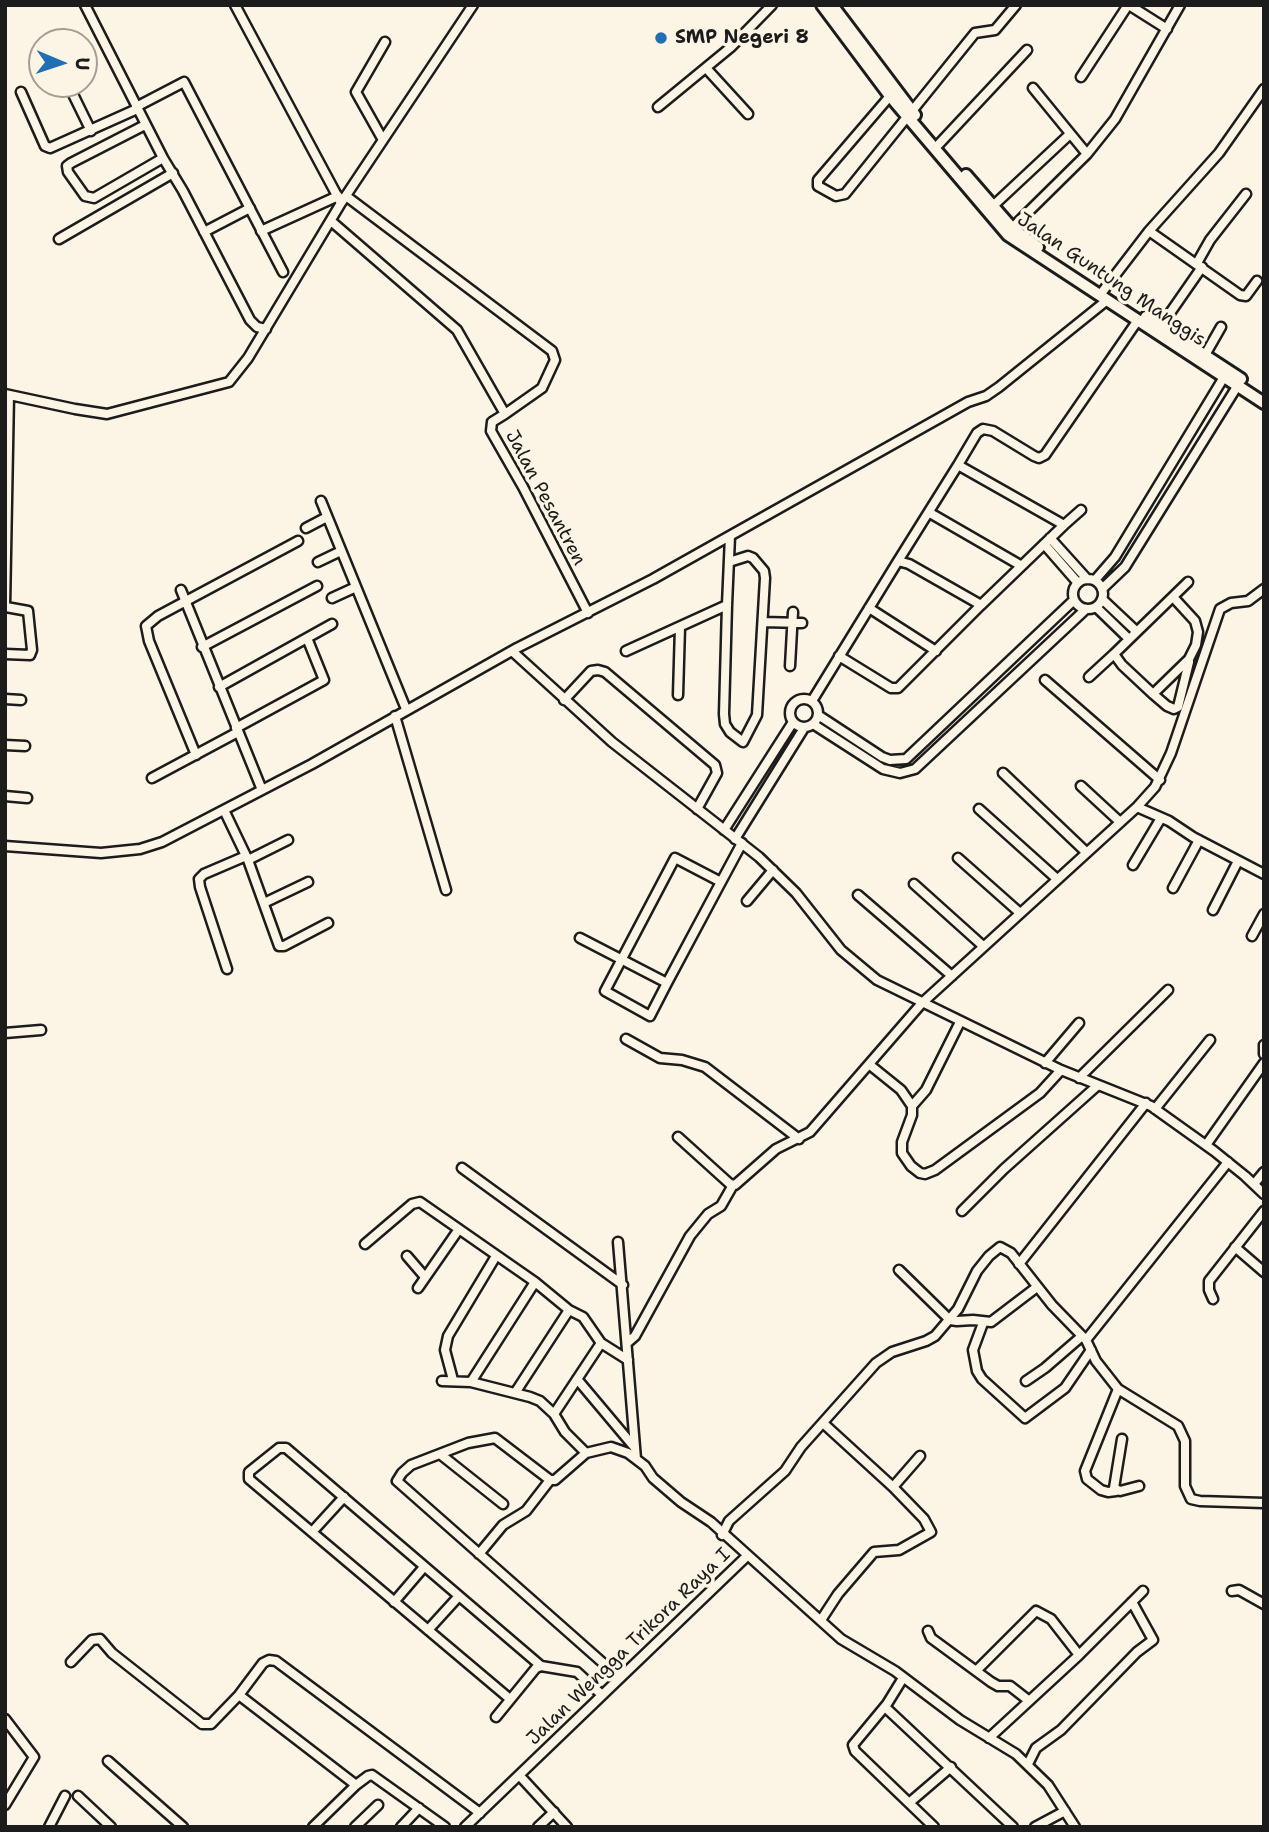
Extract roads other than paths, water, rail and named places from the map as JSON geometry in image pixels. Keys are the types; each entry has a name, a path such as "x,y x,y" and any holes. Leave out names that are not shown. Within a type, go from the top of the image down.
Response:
{"street":[{"path":"85,5 145,125 250,320 257,327 266,329"},
{"path":"235,5 342,198 552,351 555,360 542,388 505,414"},
{"path":"5,654 30,655 32,650 28,611 5,607 7,395 107,414 212,388 233,379 266,329 342,198 473,5"},
{"path":"658,107 731,47 772,5"},
{"name":"Jalan Guntung Manggis","path":"822,5 890,96 939,144 1012,228 1138,320 1264,403"},
{"name":"Jalan Guntung Manggis","path":"832,5 910,114 1008,234 1105,296 1161,326 1264,394"},
{"path":"890,96 818,180 818,186 836,196 845,194 975,33 995,30 1016,5"},
{"path":"1081,77 1128,5 1167,29"},
{"path":"1012,228 1087,154 1115,119 1180,5"},
{"path":"383,140 356,92 385,42"},
{"path":"939,144 1027,50"},
{"path":"706,68 748,114"},
{"path":"21,92 45,146 54,148 184,82 283,272"},
{"path":"1034,88 1087,154"},
{"path":"5,846 122,853 162,842 262,790 512,651 730,536 968,402 986,396 1105,296 1149,231 1219,153 1264,89"},
{"path":"75,98 91,131"},
{"path":"145,125 71,163 67,166 68,172 85,196 94,198 163,158"},
{"path":"994,205 1070,134"},
{"path":"58,239 173,173"},
{"path":"1161,326 1200,265 1210,240 1246,194"},
{"path":"261,231 342,198"},
{"path":"204,232 250,208"},
{"name":"Jalan Pesantren","path":"331,221 457,330 505,414 492,422 491,431 588,613"},
{"path":"1149,231 1243,296 1257,282"},
{"path":"812,701 977,433 983,429 993,430 1034,456 1039,458 1045,455 1138,320"},
{"path":"1205,355 1221,327"},
{"path":"1078,583 1091,580 1115,557 1224,377"},
{"path":"813,724 883,769 900,773 915,769 1095,605 1102,589 1125,567 1238,385"},
{"path":"958,466 1064,525"},
{"path":"321,501 406,709"},
{"path":"839,656 895,689 898,688 1020,565 1081,510"},
{"path":"930,513 1020,565"},
{"path":"306,527 327,517"},
{"path":"729,562 748,556 764,571 757,716 747,739 741,742 725,724 727,606 730,536"},
{"path":"196,755 146,631 147,623 298,541"},
{"path":"1047,541 1102,589"},
{"path":"1047,541 1078,583"},
{"path":"317,562 341,551"},
{"path":"898,561 909,564 981,605"},
{"path":"1089,677 1188,582"},
{"path":"1078,583 1073,593 1079,606 1095,605 1136,631"},
{"path":"202,646 317,586"},
{"path":"332,598 356,587"},
{"path":"181,590 262,790"},
{"path":"627,1343 635,1336 690,1236 709,1214 721,1206 733,1185 776,1149 810,1132 922,1003 1137,807 1160,779 1171,753 1220,609 1231,603 1248,601 1263,590"},
{"path":"1114,654 1122,665 1167,706 1178,708 1198,632 1195,621 1173,597"},
{"path":"818,715 890,760 911,756 1074,600"},
{"path":"1095,605 1128,638"},
{"path":"626,651 727,606"},
{"path":"869,608 936,651"},
{"path":"790,666 793,612"},
{"path":"763,622 802,623"},
{"path":"219,687 332,624"},
{"path":"678,695 680,626"},
{"path":"152,778 324,680 307,638"},
{"path":"512,651 612,742 772,870 796,893 841,950 877,980 1045,1063 1146,1103 1206,1145 1264,1194"},
{"path":"1153,694 1189,659"},
{"path":"564,700 591,671 605,672 615,680 715,765 717,773 697,810"},
{"path":"1045,680 1160,779"},
{"path":"5,699 22,700"},
{"path":"721,882 675,858 605,991 650,1016 721,882 738,841 804,727 813,724 818,715 816,705 812,701 802,699 793,704 790,713 793,722 804,727"},
{"path":"395,716 446,890"},
{"path":"724,830 793,722"},
{"path":"855,752 861,743"},
{"path":"5,745 25,746"},
{"path":"764,768 775,775"},
{"path":"1003,773 1086,852"},
{"path":"1082,786 1120,822"},
{"path":"5,796 27,798"},
{"path":"1137,807 1264,874"},
{"path":"979,809 1057,879"},
{"path":"224,810 247,858 279,946 284,946 328,923"},
{"path":"1133,865 1161,818"},
{"path":"228,970 199,879 204,874 288,840"},
{"path":"1173,888 1199,840"},
{"path":"958,858 1020,913"},
{"path":"1213,910 1238,861"},
{"path":"747,901 772,870"},
{"path":"264,903 308,882"},
{"path":"914,884 984,946"},
{"path":"858,895 952,976"},
{"path":"1252,936 1264,914"},
{"path":"580,938 667,983"},
{"path":"1079,1078 1168,990"},
{"path":"912,1105 926,1090 960,1022"},
{"path":"1045,1063 1079,1023"},
{"path":"5,1033 41,1030"},
{"path":"626,1039 660,1058 682,1060 705,1067 799,1139"},
{"path":"1155,1109 1210,1040"},
{"path":"1264,1045 1264,1054"},
{"path":"1206,1145 1264,1063"},
{"path":"870,1065 901,1090 912,1105 912,1115 902,1142 902,1153 911,1166 925,1174 935,1170 1040,1093 1061,1070"},
{"path":"962,1211 1004,1169 1098,1085"},
{"path":"1019,1264 1146,1103"},
{"path":"678,1137 733,1185"},
{"path":"1026,1381 1084,1338 1228,1162"},
{"path":"462,1168 622,1285"},
{"path":"1254,1184 1264,1172"},
{"path":"366,1244 412,1205 420,1202 534,1282 569,1310 583,1317 601,1343 628,1360"},
{"path":"1213,1299 1209,1281 1264,1211"},
{"path":"418,1288 459,1229"},
{"path":"618,1242 636,1459"},
{"path":"722,1535 730,1521 781,1476 801,1447 876,1363 892,1352 930,1339 950,1320 962,1303 977,1271 996,1248 1003,1247 1084,1338 1096,1361 1118,1389 1178,1426 1185,1441 1185,1486 1191,1499 1264,1503"},
{"path":"1235,1247 1264,1272"},
{"path":"407,1256 425,1277"},
{"path":"453,1380 445,1350 448,1336 496,1256"},
{"path":"899,1269 950,1320 996,1320 1038,1287"},
{"path":"471,1382 534,1282"},
{"path":"515,1393 569,1310"},
{"path":"983,1322 973,1350 977,1371 982,1379 1025,1418 1065,1388 1091,1350"},
{"path":"554,1414 601,1343"},
{"path":"577,1379 635,1448"},
{"path":"442,1381 471,1382 540,1401 586,1453"},
{"path":"1118,1389 1085,1471 1087,1479 1108,1492 1126,1491 1139,1486"},
{"path":"821,1620 838,1594 874,1552 899,1550 930,1532 924,1519 893,1487 823,1423"},
{"path":"620,1678 397,1481 401,1472 411,1465 468,1443 495,1438 550,1480 555,1480 586,1453 616,1447 636,1459 681,1502 711,1522 747,1556"},
{"path":"1116,1491 1114,1482 1122,1439"},
{"path":"510,1699 249,1479 249,1472 284,1447 541,1666 577,1672 602,1695"},
{"path":"440,1454 503,1504"},
{"path":"893,1487 920,1455"},
{"path":"479,1554 503,1525 526,1511 550,1480"},
{"path":"312,1532 344,1497"},
{"name":"Jalan Wengga Trikora Raya I","path":"465,1827 747,1556 841,1639 1028,1764 1048,1785 1075,1827"},
{"path":"394,1601 425,1567"},
{"path":"1232,1591 1239,1590 1264,1604"},
{"path":"989,1738 1079,1656 1143,1591"},
{"path":"428,1630 459,1596"},
{"path":"1028,1764 1039,1745 1061,1730 1137,1652 1153,1640 1132,1602"},
{"path":"976,1671 1036,1611 1051,1619 1079,1656"},
{"path":"928,1632 931,1638 995,1685 1010,1686 1028,1700"},
{"path":"71,1662 92,1640 100,1639 112,1653 202,1724 211,1724 239,1695 264,1663 269,1660 276,1661 480,1813"},
{"path":"496,1717 536,1668 541,1666"},
{"path":"903,1678 885,1707 855,1741 855,1751 934,1827"},
{"path":"239,1695 356,1785"},
{"path":"885,1707 1013,1827"},
{"path":"5,1719 34,1757 5,1805"},
{"path":"108,1760 179,1825"},
{"path":"909,1803 951,1767"},
{"path":"313,1827 356,1785 372,1775 445,1827"},
{"path":"519,1775 567,1827"},
{"path":"5,1782 13,1791"},
{"path":"48,1827 65,1796"},
{"path":"78,1796 111,1827"},
{"path":"355,1827 378,1805"},
{"path":"401,1827 419,1808"},
{"path":"1035,1827 1065,1811"},
{"path":"538,1827 554,1812"}],"place":[{"name":"SMP Negeri 8","path":"661,38"}]}
